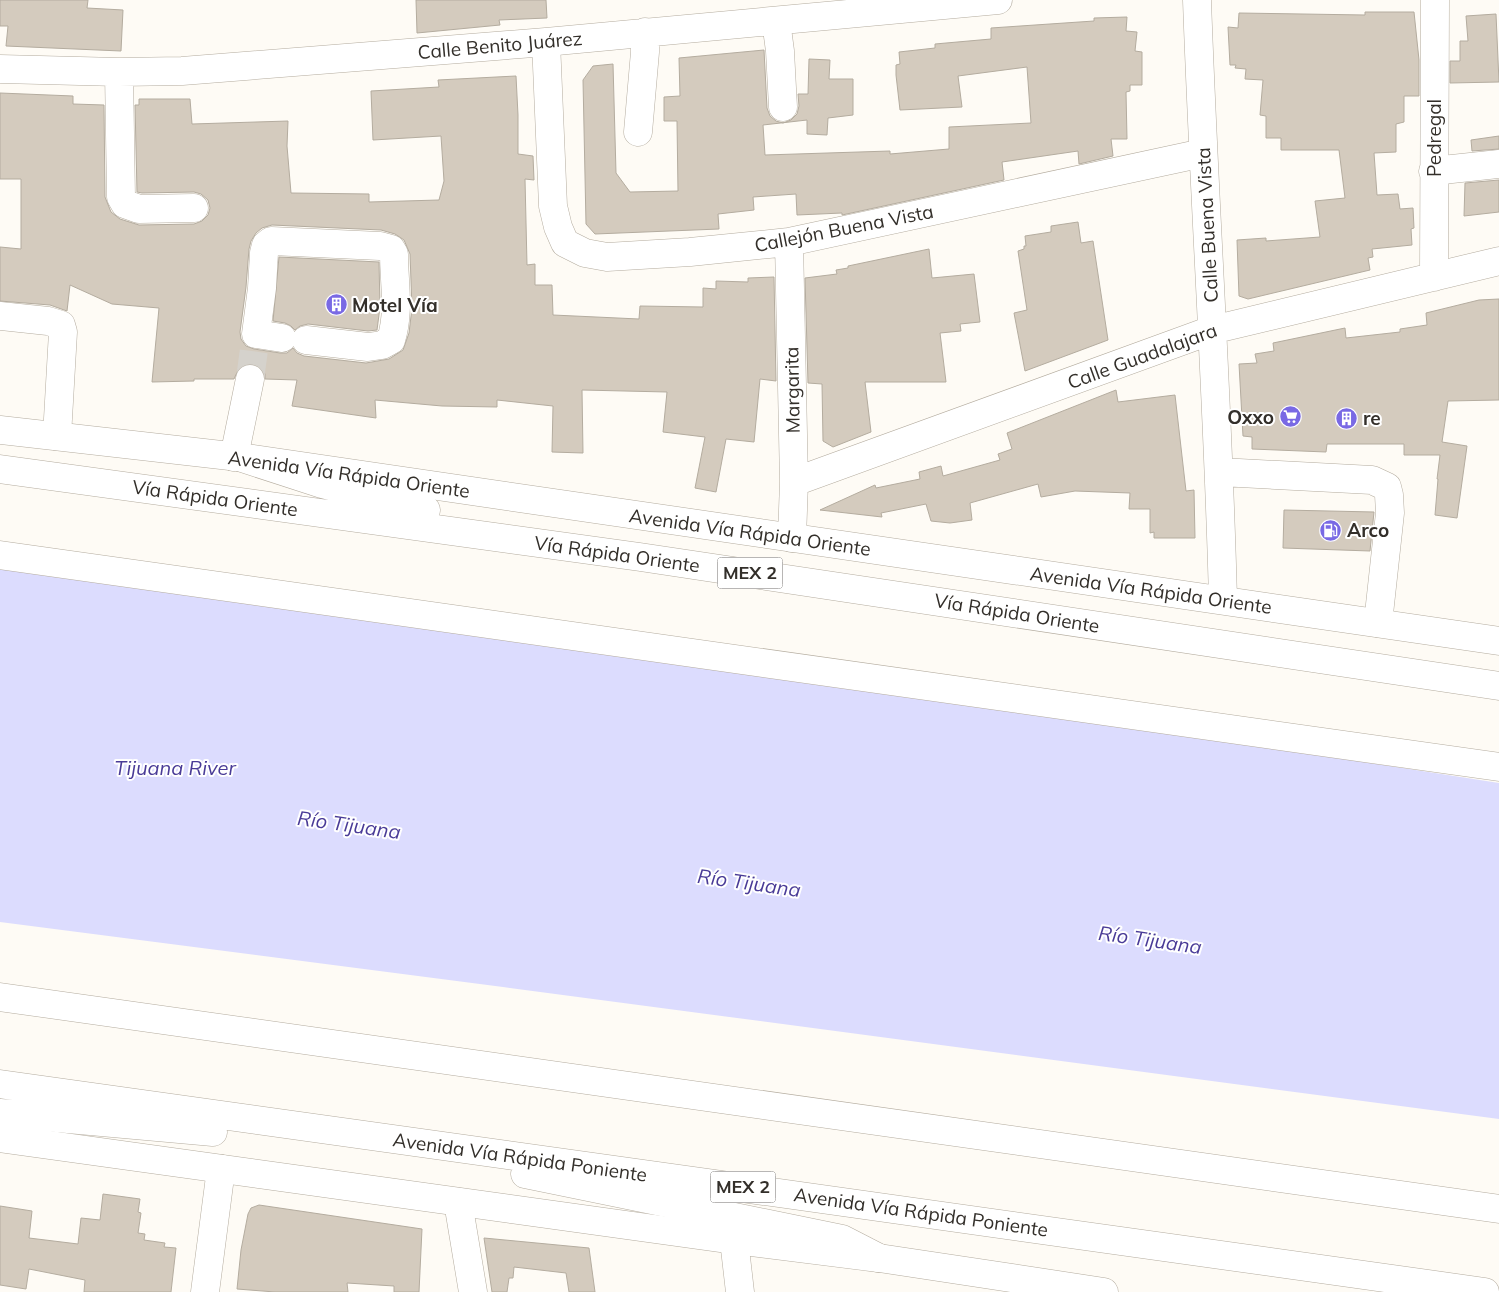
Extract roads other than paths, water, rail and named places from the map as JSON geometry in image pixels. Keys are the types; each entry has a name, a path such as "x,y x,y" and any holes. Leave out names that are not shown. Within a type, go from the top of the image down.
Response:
{"main road":[{"name":"Calle Benito Juárez","path":"0,70 182,71 546,42 776,21 900,5 998,0"},
{"name":"Calle Buena Vista","path":"1197,0 1202,153 1220,472 1223,600"},
{"name":"Pedregal","path":"1434,276 1435,0"},
{"path":"776,21 780,51 783,107"},
{"path":"638,132 645,32"},
{"name":"Callejón Buena Vista","path":"546,42 553,206 558,226 565,242 585,253 607,257 690,252 789,242 1202,153"},
{"path":"119,72 120,197 125,204 139,209 194,208"},
{"path":"1433,171 1499,164"},
{"path":"271,241 380,246 391,250 394,254 396,325 391,340 382,346 368,347 294,339 255,338 262,288 264,253 266,245 271,241"},
{"name":"Margarita","path":"789,242 794,482 792,538"},
{"name":"Calle Guadalajara","path":"794,482 1212,330 1499,261"},
{"path":"0,316 48,321 61,325 63,332 57,436"},
{"path":"250,379 237,457 384,501 640,556"},
{"name":"Avenida Vía Rápida Oriente","path":"0,430 237,457 1499,639"},
{"name":"Vía Rápida Oriente","path":"0,469 640,556 1499,686"},
{"path":"1220,472 1372,480 1387,487 1390,513 1378,623"},
{"path":"0,555 1499,767"},
{"path":"0,997 1499,1209"},
{"name":"Avenida Vía Rápida Poniente","path":"0,1084 1486,1292"},
{"path":"0,1113 278,1138 332,1131"},
{"path":"0,1138 734,1240 879,1258 1011,1285 1104,1292"},
{"path":"429,1144 458,1160 842,1239 879,1258"},
{"path":"205,1292 221,1168"},
{"path":"458,1202 472,1292"},
{"path":"734,1240 740,1292"}],"water":[{"name":"Tijuana River","path":"0,568 1005,706 1499,783 1499,1119 0,922"}],"tunnel":[{"path":"250,379 255,342"}],"place":[{"name":"Motel Vía","path":"336,305"},
{"name":"Oxxo","path":"1290,417"},
{"name":"re","path":"1347,418"},
{"name":"Arco","path":"1331,530"}],"water label":[{"name":"Río Tijuana","path":"349,825"},
{"name":"Río Tijuana","path":"749,883"},
{"name":"Río Tijuana","path":"1150,940"}]}
